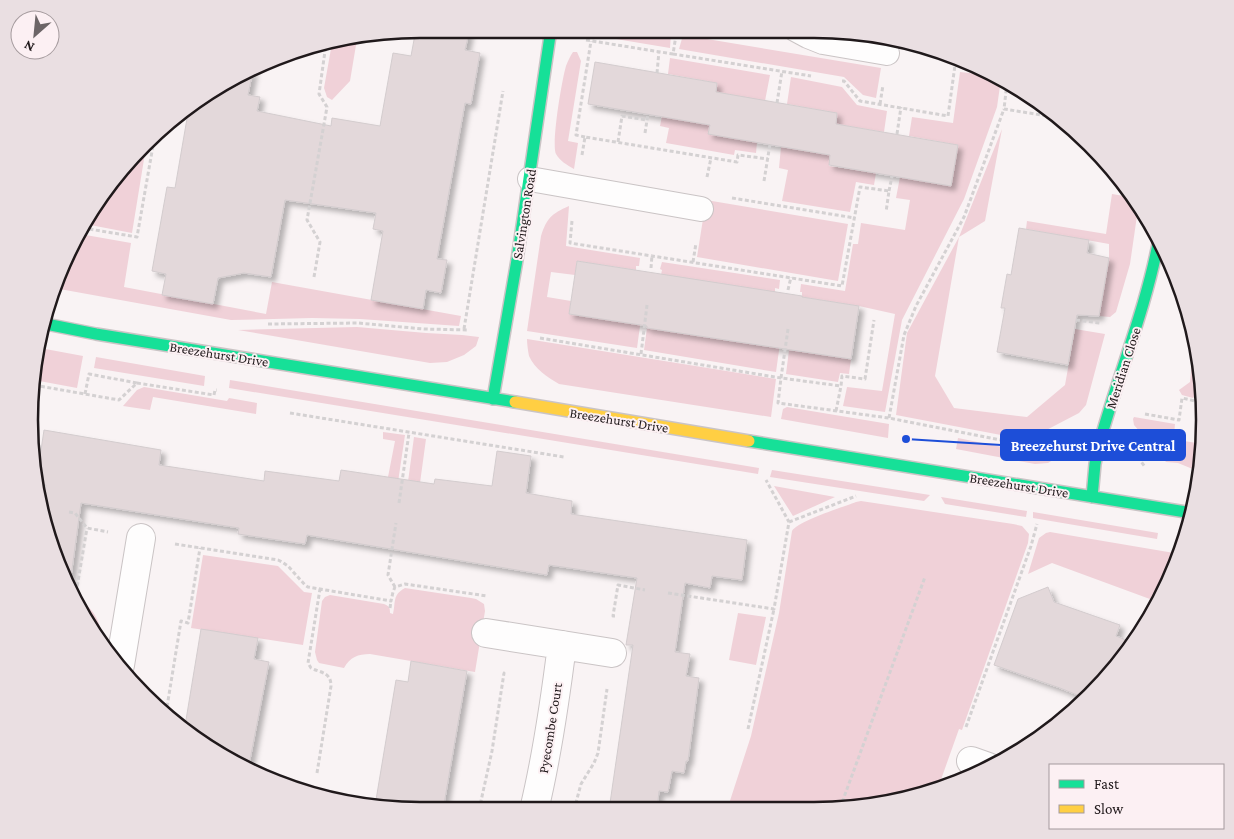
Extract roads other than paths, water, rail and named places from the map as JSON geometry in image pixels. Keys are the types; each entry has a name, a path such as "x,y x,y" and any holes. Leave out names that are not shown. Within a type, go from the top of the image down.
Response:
{"street":[{"name":"Salvington Road","path":"492,399 506,332 530,179 549,38"},
{"name":"Meridian Close","path":"1092,497 1096,459 1103,430 1118,379 1147,297 1157,251"},
{"name":"Breezehurst Drive","path":"50,325 1184,513"},
{"path":"121,658 141,538"},
{"path":"486,633 612,653"},
{"name":"Pyecombe Court","path":"536,802 551,732 562,645"}],"lane":[{"path":"813,38 823,42 887,53"},
{"path":"530,179 701,209"}],"place":[{"name":"Breezehurst Drive Central","path":"906,439"}]}
